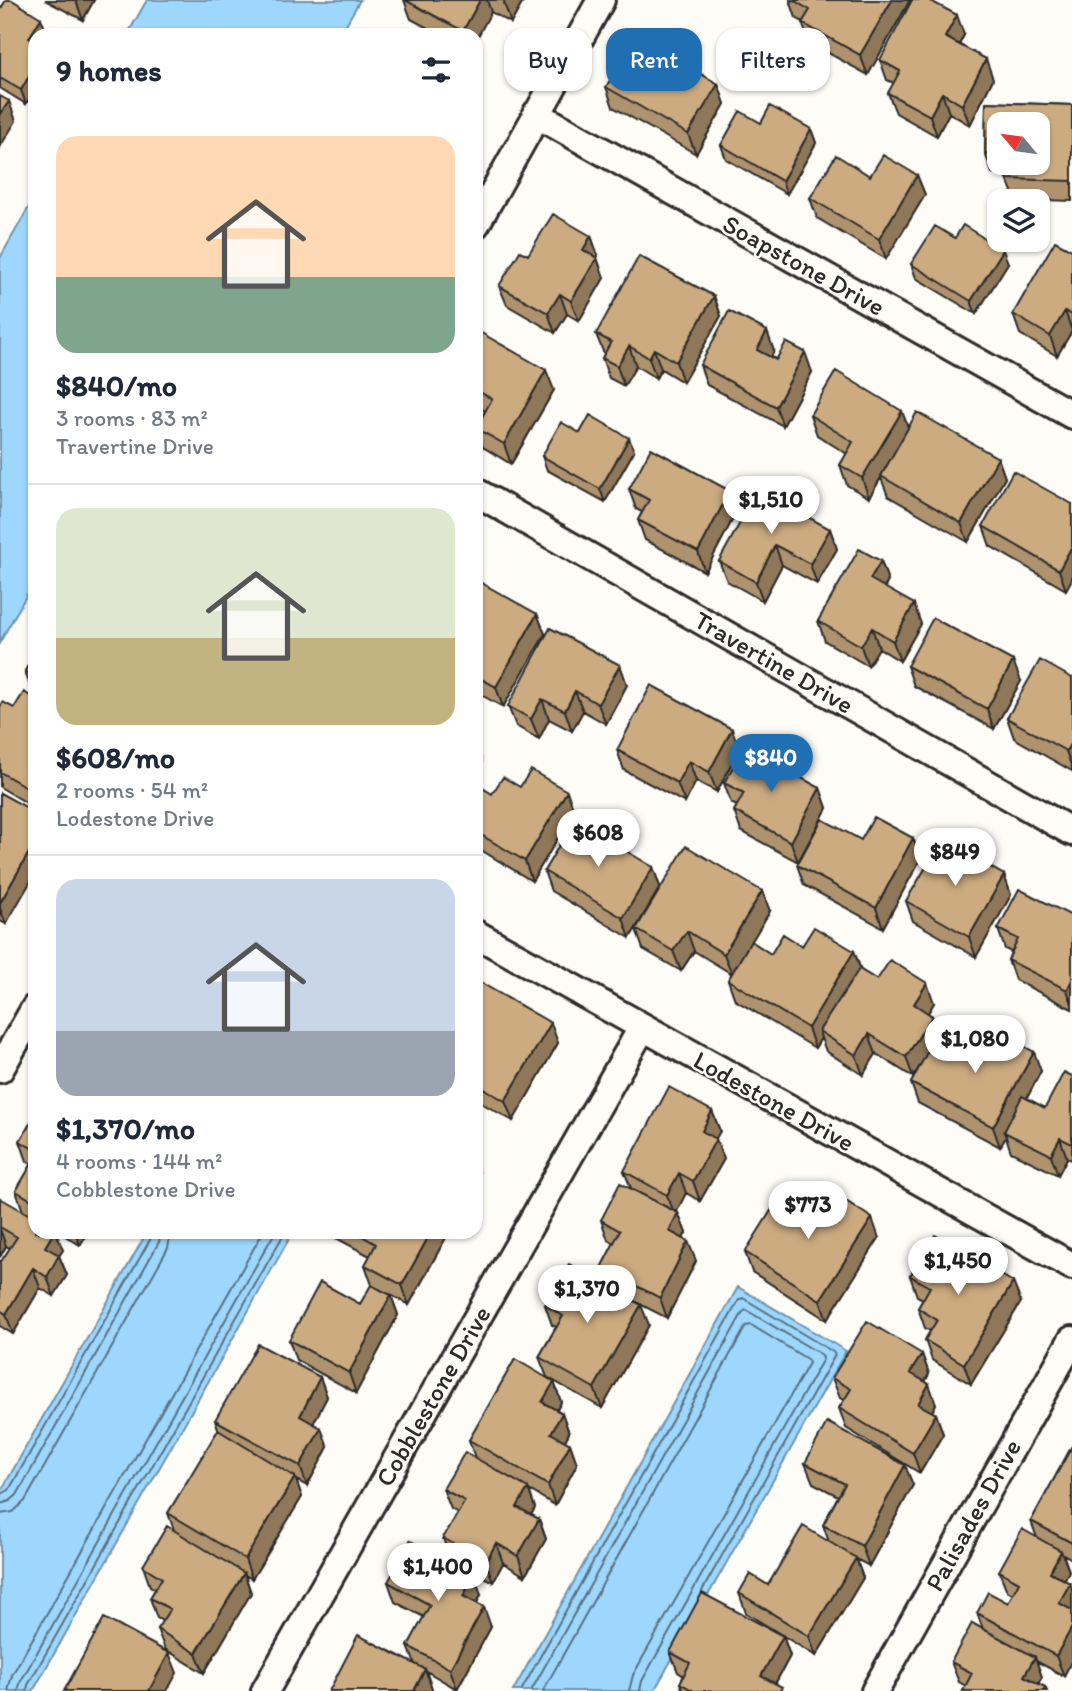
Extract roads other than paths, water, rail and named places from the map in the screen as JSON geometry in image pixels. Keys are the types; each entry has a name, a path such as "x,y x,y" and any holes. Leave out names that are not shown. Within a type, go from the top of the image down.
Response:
{"street":[{"path":"483,210 601,0"},
{"name":"Soapstone Drive","path":"536,114 1072,415"},
{"name":"Travertine Drive","path":"483,496 1072,832"},
{"name":"Lodestone Drive","path":"483,938 1072,1266"},
{"path":"0,1069 28,1019"},
{"name":"Cobblestone Drive","path":"265,1691 642,1028"},
{"name":"Palisades Drive","path":"875,1691 1072,1340"}],"water":[{"path":"147,0 360,0 344,28 131,28"},
{"path":"28,208 28,592 0,642 0,258"},
{"path":"143,1239 289,1239 33,1691 0,1691 0,1493"},
{"path":"738,1287 846,1351 654,1691 513,1691"}]}
